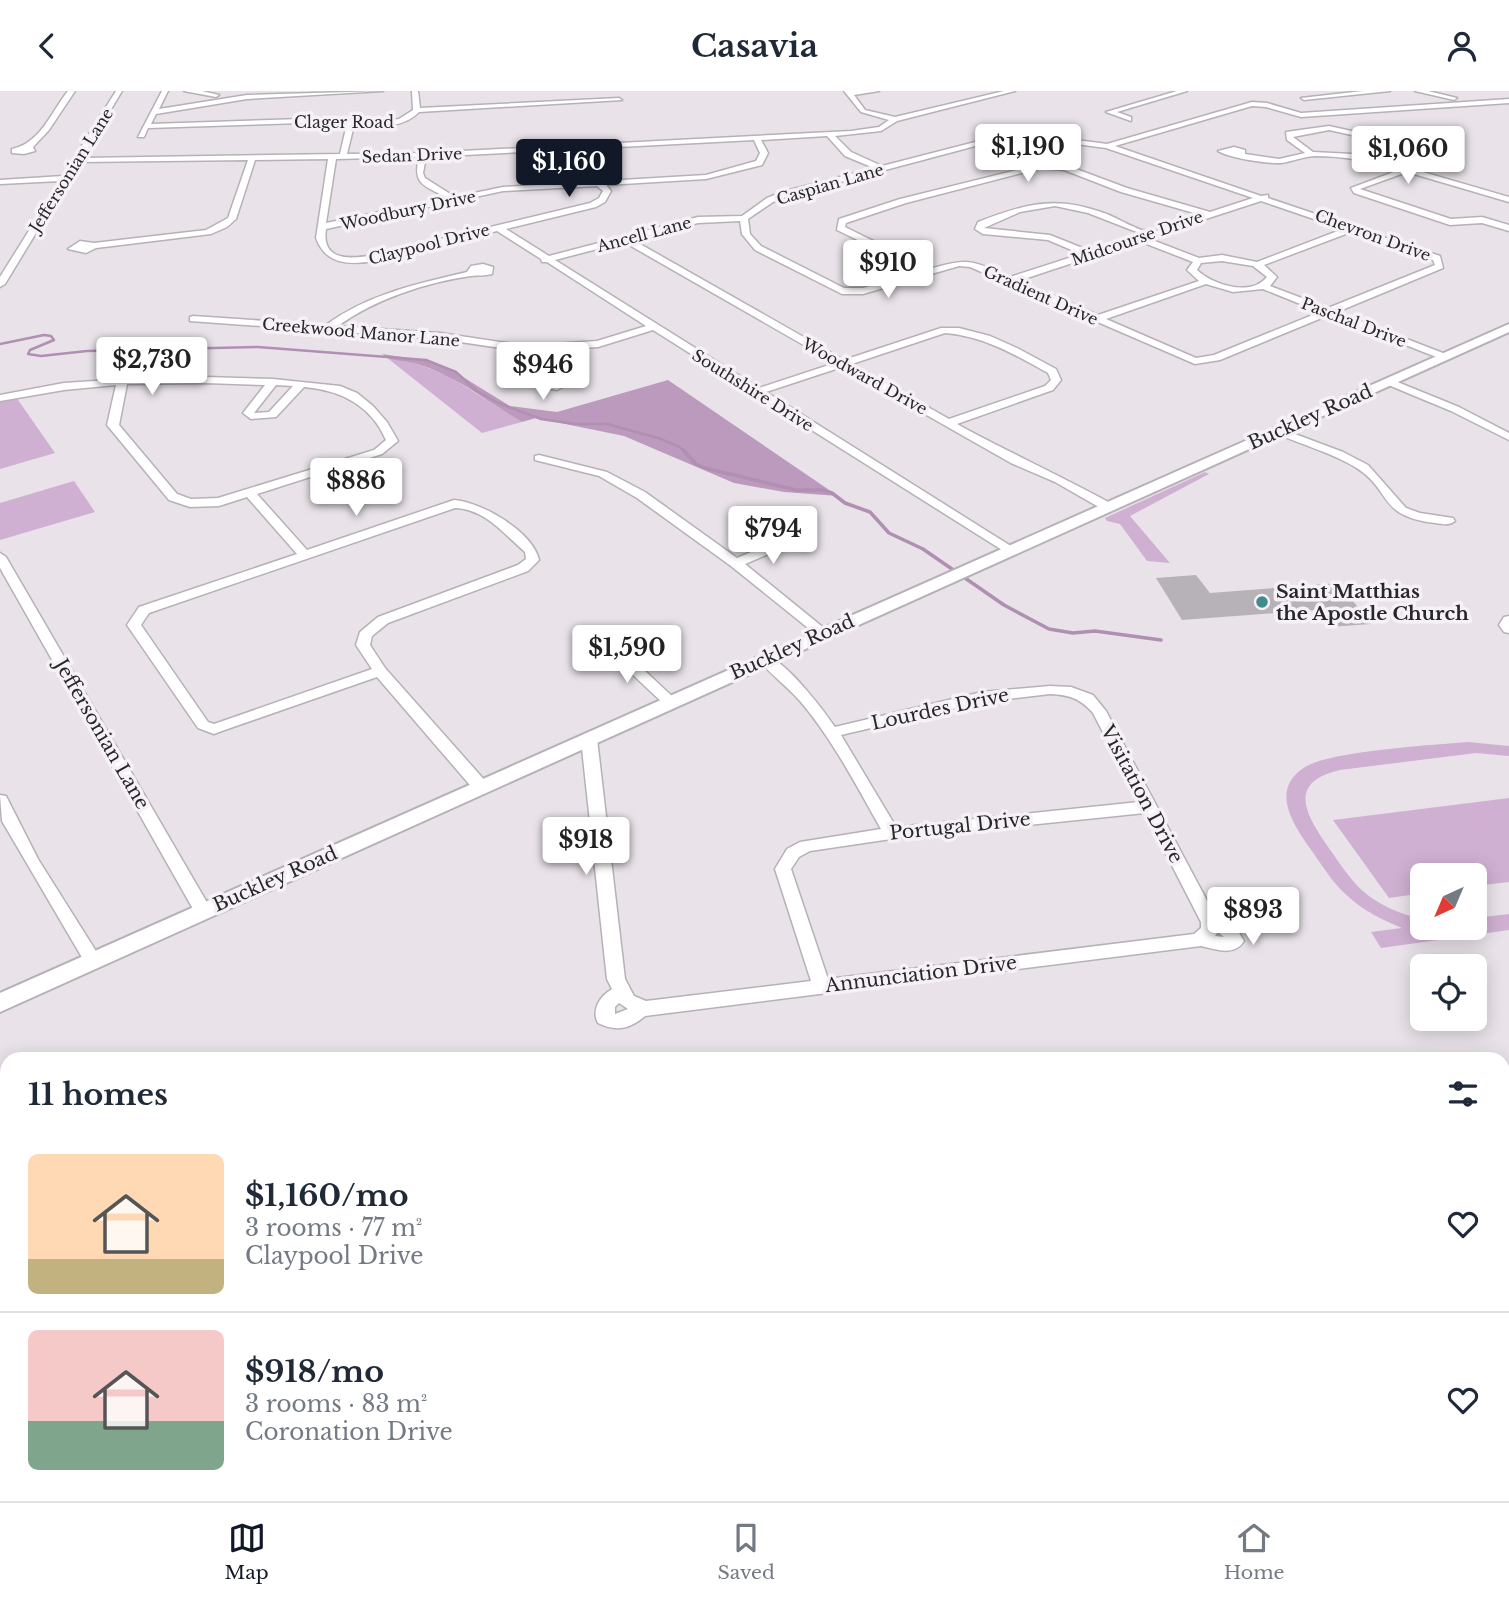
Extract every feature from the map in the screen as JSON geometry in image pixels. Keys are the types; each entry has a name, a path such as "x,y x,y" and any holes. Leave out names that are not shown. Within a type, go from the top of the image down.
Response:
{"street":[{"path":"28,148 38,140 60,104 72,91"},
{"name":"Jeffersonian Lane","path":"0,284 120,91"},
{"path":"141,135 165,91"},
{"path":"187,91 247,97"},
{"path":"154,112 247,97 380,91"},
{"path":"415,91 417,110"},
{"path":"848,92 876,91"},
{"name":"Sedan Drive","path":"77,160 423,155 830,135 881,129 895,119 1012,91"},
{"path":"1128,119 1110,112 1184,91"},
{"path":"1304,98 1387,91"},
{"path":"1418,91 1467,101"},
{"path":"848,92 863,111 895,119"},
{"name":"Clager Road","path":"148,126 333,120 351,124 404,121 411,119 417,110 619,100"},
{"path":"1107,146 1259,104 1301,115 1509,101"},
{"path":"343,156 351,124"},
{"path":"1046,126 1046,138"},
{"path":"1311,154 1290,138 1289,134 1329,128 1344,129 1388,141"},
{"path":"830,135 848,154 882,169"},
{"name":"Chevron Drive","path":"1046,138 1107,146 1265,197 1437,258 1440,266 1331,313 1216,358 1195,361"},
{"name":"Caspian Lane","path":"744,218 777,196 979,143 1046,138"},
{"name":"Woodbury Drive","path":"320,227 503,189 706,177 759,163 764,153 757,139"},
{"path":"1241,154 1266,160 1273,166 1285,166 1279,161 1311,154 1352,156 1509,200"},
{"path":"423,155 419,173 421,179 455,200"},
{"path":"320,227 332,157"},
{"path":"94,246 208,232 224,225 232,219 252,158"},
{"path":"929,272 840,228 842,221 903,201 1041,166 1065,168 1124,190 1206,214"},
{"path":"1406,170 1355,188 1357,191 1450,222 1482,220 1500,212"},
{"path":"5,184 65,178"},
{"name":"Claypool Drive","path":"320,227 322,246 339,260 334,268 339,270 352,267 357,261 598,203 607,191 600,184"},
{"name":"Midcourse Drive","path":"1011,280 1206,214 1265,197"},
{"path":"1088,254 1050,238 979,229 981,224 1038,205 1055,204 1116,221 1198,261 1222,258 1257,265 1272,277 1265,287 1242,290 1204,282 1097,319"},
{"name":"Ancell Lane","path":"545,260 698,220 744,218"},
{"name":"Gradient Drive","path":"744,218 746,234 758,248 842,291 863,291 965,263 1011,280 1195,361"},
{"path":"1482,220 1509,228"},
{"name":"Southshire Drive","path":"497,227 545,260 1010,551"},
{"path":"1257,265 1353,228"},
{"name":"Woodward Drive","path":"625,239 1014,461 1059,480 1108,507"},
{"path":"1198,261 1192,270 1204,282"},
{"path":"330,327 345,315 376,299 472,273"},
{"name":"Paschal Drive","path":"1265,287 1444,357"},
{"name":"Creekwood Manor Lane","path":"193,319 330,327 440,337 527,349 598,344 652,327"},
{"name":"Buckley Road","path":"0,1003 1509,328"},
{"path":"758,392 944,330 966,330 985,335 1052,371 1056,380 1049,388 948,423"},
{"path":"527,349 524,361 528,372 544,380"},
{"path":"273,382 248,413 251,416 272,415 301,384"},
{"path":"1390,382 1455,409 1509,437"},
{"path":"0,398 30,391 122,383 301,384 335,388 353,395 388,428 392,441 378,452 250,493 209,502 190,503 173,497 113,425 122,383"},
{"path":"1279,431 1358,464 1376,478 1391,501 1403,511 1426,519 1449,521"},
{"path":"538,458 603,474 641,495 736,563 823,633"},
{"path":"250,493 303,553"},
{"path":"380,671 214,729 203,725 134,625 144,610 303,553 454,504 466,503 479,507 531,551 533,560 523,568 383,620 365,635 363,645 380,671 481,787"},
{"path":"736,563 795,538"},
{"name":"Jeffersonian Lane","path":"0,558 203,911"},
{"path":"1509,620 1506,625 1509,629"},
{"path":"592,646 622,657 670,702"},
{"path":"765,659 802,692 834,731 891,833"},
{"name":"Lourdes Drive","path":"834,731 982,697 1050,689 1070,691 1088,698"},
{"name":"Visitation Drive","path":"1088,698 1099,711 1206,929"},
{"name":"Annunciation Drive","path":"589,739 616,979 631,1000 822,987 1206,929"},
{"path":"0,800 28,859 93,961"},
{"name":"Portugal Drive","path":"822,987 783,869 793,853 806,846 891,833 1148,807"}],"shaded area":[{"path":"382,354 429,361 458,374 510,406 557,412 668,380 838,496 784,492 734,483 624,436 536,418 522,422 446,375"},
{"path":"386,357 416,363 448,376 522,422 482,433"},
{"path":"16,397 55,453 0,469 0,401"},
{"path":"1205,472 1209,474 1130,516 1170,563 1147,561 1120,524 1105,518"},
{"path":"74,481 95,512 0,540 0,503"},
{"path":"1468,742 1509,746 1509,756 1476,753 1340,770 1322,776 1311,784 1306,793 1309,815 1353,881 1382,904 1410,915 1410,940 1438,940 1381,948 1371,932 1402,928 1363,908 1335,883 1293,821 1286,798 1294,777 1305,767 1318,761 1383,750"},
{"path":"1509,798 1509,882 1488,884 1488,863 1410,863 1410,895 1389,898 1333,820"},
{"path":"1509,914 1509,930 1488,933 1488,916"}],"building":[{"name":"Saint Matthias the Apostle Church","path":"1196,575 1210,593 1339,583 1371,624 1329,627 1315,610 1182,620 1156,578"}],"waterway":[{"path":"0,344 44,335 51,336 54,340 30,350 28,354 41,356 87,351 258,347 426,360 456,372 477,391 498,403 541,419 575,424 607,424 658,438 683,450"},
{"path":"683,450 696,464 705,468 796,490 822,490 832,493 845,503 870,512 889,533 923,549 1004,605 1049,629 1073,633 1095,631 1161,640"}],"place":[{"name":"Saint Matthias the Apostle Church","path":"1262,602"}]}
